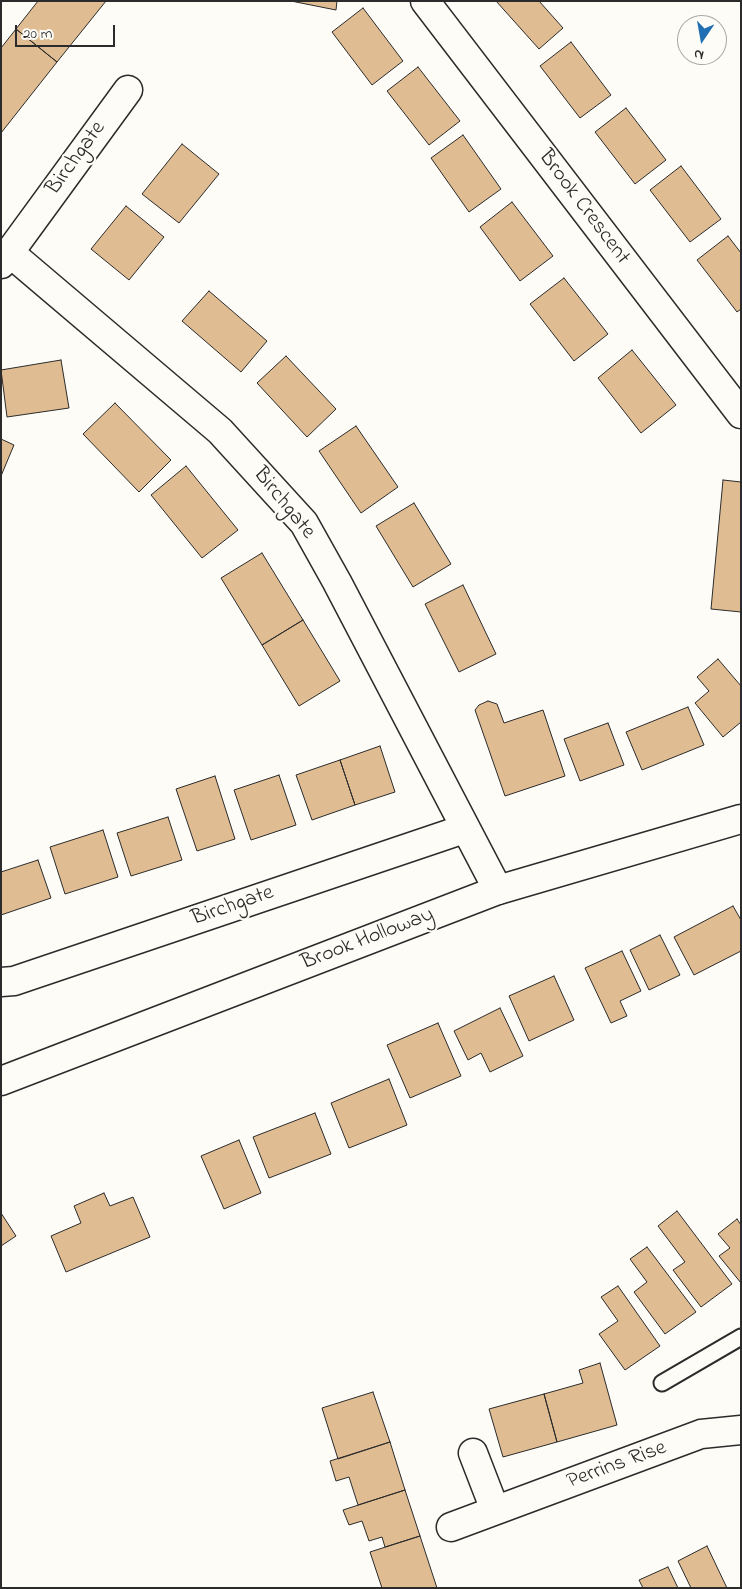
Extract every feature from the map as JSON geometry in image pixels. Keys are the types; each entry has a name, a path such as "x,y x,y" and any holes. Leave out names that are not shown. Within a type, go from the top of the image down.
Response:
{"street":[{"name":"Brook Crescent","path":"425,1 741,414"},
{"name":"Birchgate","path":"128,90 5,258 220,430 304,522 338,582 464,830 498,890"},
{"name":"Brook Holloway","path":"1,1081 498,890 741,819"},
{"name":"Birchgate","path":"1,982 14,981 464,830"},
{"name":"Perrins Rise","path":"451,1527 701,1434 741,1430"},
{"path":"473,1453 495,1510"}],"lane":[{"path":"662,1383 741,1338"}],"building":[{"path":"38,1 106,1 57,62 16,29"},
{"path":"291,1 337,1 336,10"},
{"path":"496,1 539,1 563,28 539,49"},
{"path":"363,8 403,61 372,85 332,32"},
{"path":"16,29 57,62 1,133 1,48"},
{"path":"571,42 611,95 580,118 540,66"},
{"path":"418,67 460,121 429,145 387,91"},
{"path":"626,108 666,160 635,184 595,132"},
{"path":"463,135 501,189 469,212 431,158"},
{"path":"182,144 219,174 179,223 142,194"},
{"path":"681,166 721,219 690,242 650,190"},
{"path":"512,202 553,256 520,281 480,227"},
{"path":"126,206 164,237 129,280 91,249"},
{"path":"728,236 741,253 741,309 737,312 697,260"},
{"path":"564,278 608,334 574,361 530,304"},
{"path":"209,291 267,341 241,372 182,321"},
{"path":"632,350 676,405 641,433 598,378"},
{"path":"286,356 336,409 307,437 257,383"},
{"path":"61,360 69,408 7,417 1,370"},
{"path":"115,403 171,460 139,492 83,434"},
{"path":"356,426 398,487 361,513 319,451"},
{"path":"1,439 14,445 1,476"},
{"path":"186,466 238,530 202,558 151,495"},
{"path":"723,480 741,482 741,612 711,609"},
{"path":"414,503 451,564 413,587 376,526"},
{"path":"262,553 303,620 262,645 221,578"},
{"path":"463,585 496,654 459,672 425,604"},
{"path":"303,620 340,681 299,706 262,645"},
{"path":"718,659 741,686 741,722 723,737 695,703 709,691 697,677"},
{"path":"488,701 497,704 504,723 543,710 565,776 505,796 475,710 479,705"},
{"path":"688,707 704,745 642,770 626,732"},
{"path":"608,723 624,765 580,781 564,739"},
{"path":"380,746 395,792 355,805 340,760"},
{"path":"340,760 355,805 312,820 296,775"},
{"path":"279,775 296,825 251,840 234,790"},
{"path":"215,776 235,839 197,851 176,789"},
{"path":"168,817 182,860 131,876 117,833"},
{"path":"103,830 118,877 65,894 50,847"},
{"path":"38,860 51,898 1,915 1,872"},
{"path":"733,906 741,920 741,951 694,975 674,937"},
{"path":"660,935 680,975 649,990 630,950"},
{"path":"622,951 641,991 620,1001 627,1016 611,1023 585,968"},
{"path":"554,976 574,1020 529,1041 509,996"},
{"path":"500,1008 523,1056 490,1072 481,1053 468,1060 454,1031"},
{"path":"438,1023 461,1076 410,1098 387,1045"},
{"path":"389,1079 407,1125 349,1148 331,1103"},
{"path":"315,1113 331,1154 269,1178 253,1137"},
{"path":"239,1140 261,1193 224,1209 201,1156"},
{"path":"104,1193 110,1206 133,1197 150,1237 66,1272 51,1236 81,1223 74,1206"},
{"path":"677,1211 732,1284 701,1307 673,1270 685,1262 658,1226"},
{"path":"1,1213 16,1236 1,1246"},
{"path":"737,1219 741,1225 741,1283 719,1256 730,1248 718,1234"},
{"path":"647,1247 696,1312 665,1334 634,1292 647,1282 630,1259"},
{"path":"618,1286 660,1346 625,1370 599,1334 618,1321 601,1297"},
{"path":"600,1363 617,1425 557,1442 544,1394 583,1383 579,1370"},
{"path":"373,1392 390,1442 338,1459 322,1408"},
{"path":"544,1394 557,1442 503,1457 489,1409"},
{"path":"390,1442 405,1490 358,1505 349,1477 336,1481 330,1461"},
{"path":"405,1490 420,1536 385,1547 382,1537 369,1541 362,1521 349,1525 343,1510"},
{"path":"420,1536 437,1588 382,1588 370,1552"},
{"path":"707,1546 727,1588 691,1588 678,1561"},
{"path":"668,1567 678,1588 643,1588 639,1580"}]}
